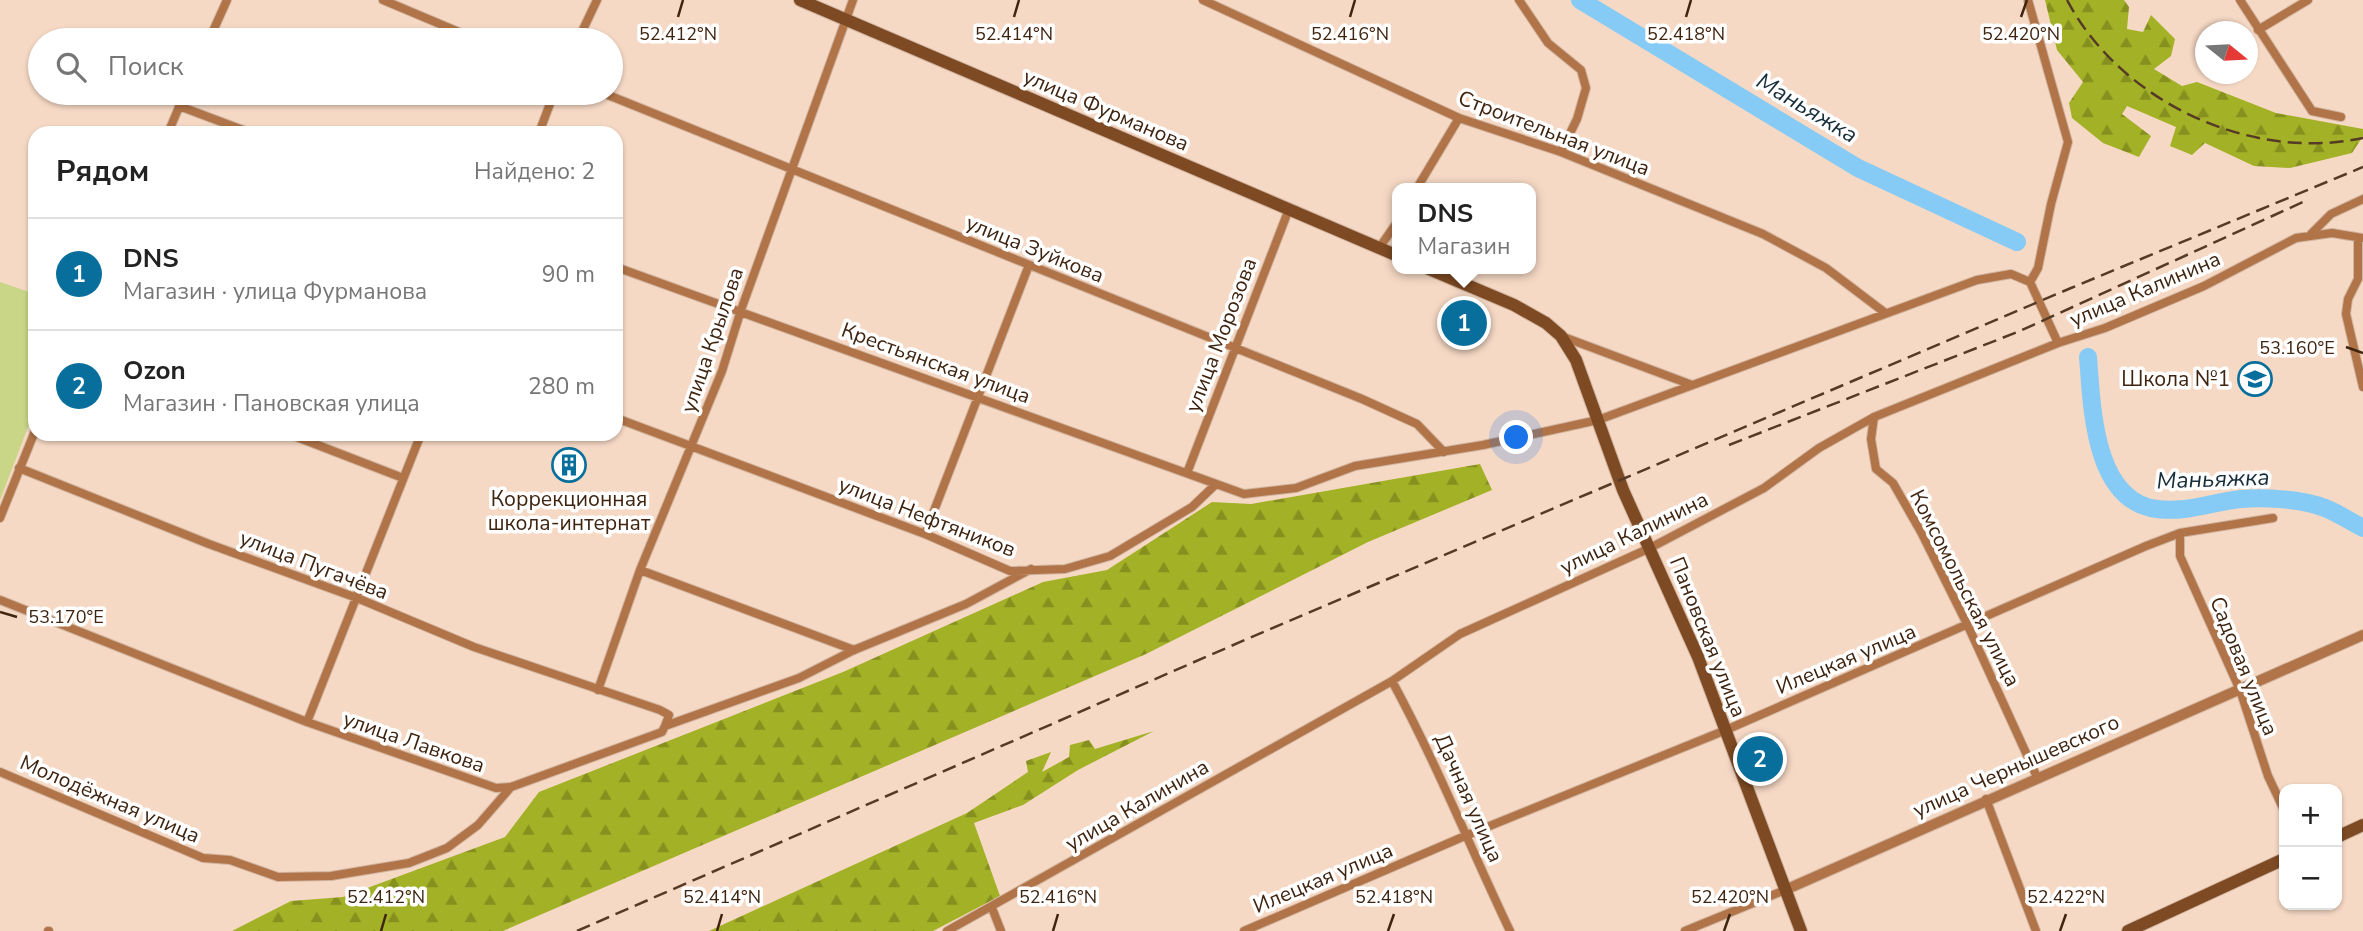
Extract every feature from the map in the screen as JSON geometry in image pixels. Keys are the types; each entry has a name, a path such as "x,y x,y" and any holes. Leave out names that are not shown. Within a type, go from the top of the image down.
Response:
{"main road":[{"name":"улица Фурманова","path":"800,0 1392,253"},
{"path":"1441,274 1514,305 1561,336"},
{"name":"Пановская улица","path":"1561,336 1576,360 1623,490 1726,730 1801,931"},
{"path":"2342,835 2363,825"},
{"path":"2128,931 2279,861"}],"street":[{"path":"214,28 227,0"},
{"path":"383,0 450,28"},
{"path":"584,28 597,0"},
{"name":"улица Крылова","path":"598,690 640,570 722,370 791,168 853,0"},
{"name":"Строительная улица","path":"1203,0 1459,118 1561,152 1763,234 1826,268 1884,312"},
{"path":"1519,0 1548,43 1581,70 1586,89 1577,119 1561,152"},
{"path":"2028,0 2039,29 2068,142 2051,204 2038,268 2030,282"},
{"path":"2239,0 2252,21"},
{"path":"2308,0 2258,30 2312,111 2341,117"},
{"name":"улица Зуйкова","path":"623,101 1417,424 1444,452"},
{"path":"542,126 550,105"},
{"path":"171,126 179,106 232,126"},
{"path":"1420,183 1459,118"},
{"path":"2311,235 2331,214 2363,199"},
{"name":"улица Морозова","path":"1187,473 1233,348 1289,209"},
{"path":"1379,248 1392,230"},
{"name":"улица Калинина","path":"947,931 1392,681 1460,634 1650,548 1764,488 1819,448 1874,417 2058,343 2105,328 2204,286 2296,238 2332,233 2361,238"},
{"path":"2361,238 2361,279 2348,299 2346,314 2363,387"},
{"path":"925,534 1029,265"},
{"name":"Крестьянская улица","path":"623,269 1244,494 1296,488 1355,466 1444,452"},
{"path":"1444,452 1598,420 1840,333 1884,312 1977,280 2011,274 2030,282 2058,343"},
{"path":"1561,336 1692,385"},
{"name":"Комсомольская улица","path":"1874,417 1871,439 1876,470 1893,483 1968,626 2037,777"},
{"name":"улица Нефтяников","path":"623,421 925,534 1010,571 1065,569 1110,555 1192,507 1215,485"},
{"path":"0,518 31,441"},
{"path":"307,441 403,478"},
{"path":"307,722 418,441"},
{"name":"улица Пугачёва","path":"19,468 209,544 357,598 474,647 660,710 668,715 665,726"},
{"name":"Илецкая улица","path":"1244,931 1465,836 1726,730 2180,533 2273,518"},
{"name":"Садовая улица","path":"2180,533 2180,556 2240,690 2268,776 2279,799"},
{"name":"улица Лавкова","path":"0,600 307,722 481,785 511,787 662,732 665,726 799,678 854,650 966,604 1031,569"},
{"path":"640,570 854,650"},
{"name":"улица Чернышевского","path":"1685,931 1785,890 1986,799 2363,635"},
{"name":"Дачная улица","path":"1392,681 1433,755 1465,836 1510,931"},
{"name":"Молодёжная улица","path":"0,772 203,858 230,860 278,877 331,876 409,863 447,848 478,825 511,787"},
{"path":"1986,799 2036,931"},
{"path":"992,908 1001,931"}],"green space":[{"path":"2045,0 2124,0 2129,7 2127,29 2143,32 2151,15 2175,39 2171,56 2154,69 2182,86 2195,83 2202,84 2276,113 2363,129 2363,136 2352,153 2290,168 2254,166 2205,143 2192,155 2170,146 2176,127 2127,106 2122,114 2151,136 2139,157 2103,143 2072,118 2069,103 2083,82 2057,50"},
{"path":"0,282 28,292 28,427 0,500"},
{"path":"1480,464 1492,490 1368,542 1146,654 503,931 232,931 291,901 343,897 505,837 539,792 843,672 1043,582 1107,570 1212,502 1251,504"},
{"path":"1154,731 1078,770 1023,805 974,823 1000,896 933,931 709,931 967,813 1028,772 1026,761 1051,752 1042,772 1069,757 1070,745 1089,740 1095,749"}],"waterway":[{"name":"Маньяжка","path":"1580,0 1858,168 2017,242"},
{"name":"Маньяжка","path":"2088,357 2091,400 2100,448 2108,470 2120,489 2136,502 2168,510 2241,499 2283,499 2325,508 2363,528"}],"railway":[{"path":"2067,0 2091,36 2120,68 2155,95 2193,116 2234,132 2277,141 2320,143 2363,138"},
{"path":"577,931 1247,639 2071,288 2363,167"},
{"path":"1729,445 2020,331 2303,202"}],"place":[{"name":"DNS","path":"1464,323"},
{"name":"Школа №1","path":"2255,379"},
{"name":"Коррекционная школа-интернат","path":"569,465"},
{"name":"Ozon","path":"1760,759"}]}
